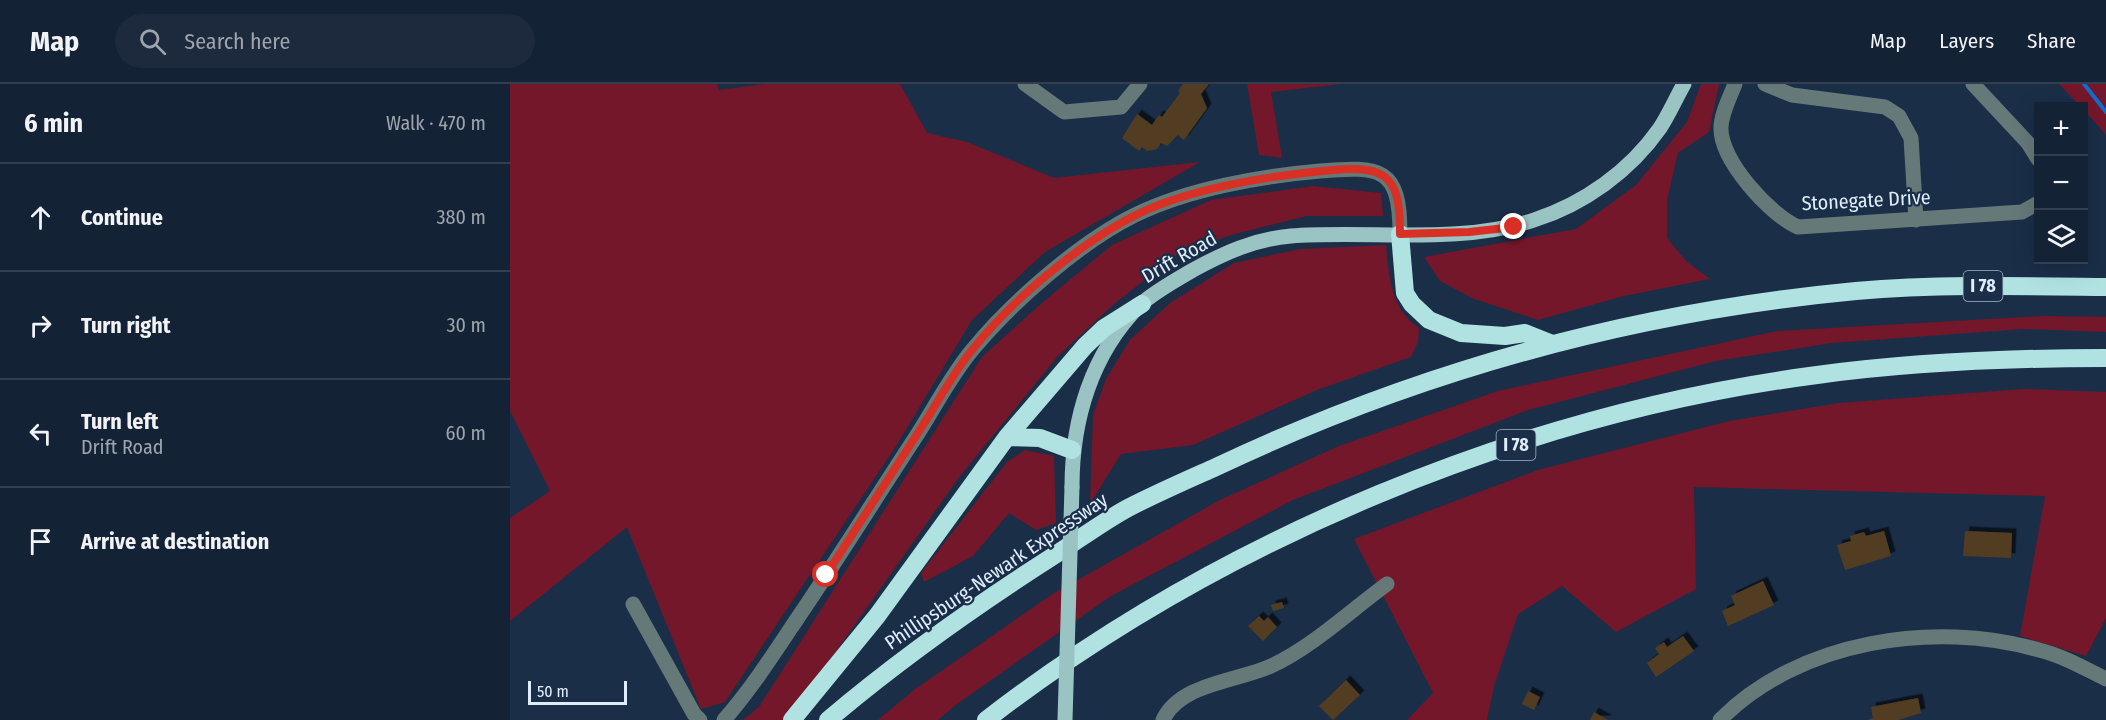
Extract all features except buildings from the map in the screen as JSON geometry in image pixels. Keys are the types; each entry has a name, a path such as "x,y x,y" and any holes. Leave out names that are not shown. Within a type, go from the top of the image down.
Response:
{"highway":[{"path":"1400,234 1405,293 1412,304 1429,321 1461,333 1505,336 1526,333 1550,343"},
{"name":"Phillipsburg-Newark Expressway","path":"828,720 885,673 1011,583 1128,508 1282,435 1373,399 1448,373 1550,343 1684,314 1807,296 1922,287 2106,287"},
{"path":"792,720 877,616 1007,437 1085,346 1104,328 1142,304"},
{"name":"I 78","path":"986,720 1035,683 1140,614 1224,567 1362,503 1481,456 1596,420 1667,403 1815,375 2012,359 2106,358"},
{"path":"1007,437 1040,438 1072,450"}],"main road":[{"name":"Drift Road","path":"1065,720 1072,450 1078,416 1088,384 1124,324 1142,304 1219,255 1251,243 1290,237 1469,232 1514,227 1558,211 1583,199 1631,162 1661,127 1684,84"}],"street":[{"path":"1025,84 1055,108 1073,112 1121,106 1140,84"},
{"name":"Stonegate Drive","path":"1735,84 1721,122 1723,147 1729,159 1784,221 1798,227 2022,212 2034,205"},
{"path":"1765,84 1792,95 1874,104 1885,107 1899,116 1911,138 1916,220"},
{"path":"1973,84 2028,143 2036,156"},
{"path":"724,720 744,697 820,585 971,351 1013,304 1092,242 1133,216 1199,192 1297,173 1348,169 1372,171 1391,182 1400,204 1400,234"},
{"path":"1162,720 1166,713 1196,690 1271,666 1302,647 1387,584"},
{"path":"633,604 694,714 700,720"},
{"path":"1720,720 1766,684 1818,658 1916,636 1978,638 2037,649 2064,658 2106,679"}],"shaded area":[{"path":"510,84 717,84 719,90 764,84 900,84 927,133 967,142 1054,178 1200,162 1045,252 972,320 896,446 725,702 701,709 627,527 510,621 510,518 550,491 510,411"},
{"path":"1247,84 1342,84 1271,92 1282,158 1259,155"},
{"path":"1701,84 1719,84 1709,132 1678,153 1667,200 1667,238 1686,261 1710,279 1624,296 1538,320 1474,299 1440,281 1424,257 1576,229 1636,185 1687,122"},
{"path":"2059,84 2106,84 2106,135 2088,115 2088,102 2076,102"},
{"path":"1313,186 1381,193 1383,216 1307,216 1231,235 1178,254 1114,304 1058,356 960,476 791,715 785,720 743,720 759,707 982,357 1043,302 1112,245 1211,200"},
{"path":"1386,245 1393,292 1402,312 1419,328 1418,342 1411,357 1317,390 1193,445 1121,454 1090,504 1093,415 1106,379 1130,340 1170,303 1234,263 1300,249"},
{"path":"2045,316 2106,317 2106,332 2023,329 1832,343 1716,361 1528,410 1293,500 1111,596 957,704 938,720 878,720 914,690 1051,595 1220,500 1339,446 1498,391 1777,331"},
{"path":"2024,389 2106,392 2106,618 2086,656 2020,636 2045,496 1694,487 1696,589 1616,632 1562,586 1518,614 1494,686 1487,720 1407,720 1433,693 1354,539 1538,470 1729,421 1839,403"},
{"path":"1025,450 1054,456 1056,523 1036,530 1009,513 973,556 924,582 921,573 1007,462"}],"waterway":[{"path":"2084,84 2106,112"}],"route":[{"path":"826,575 971,351 1013,304 1092,242 1133,216 1199,192 1297,173 1348,169 1372,171 1391,182 1400,204 1400,234 1469,232 1514,227"}]}
